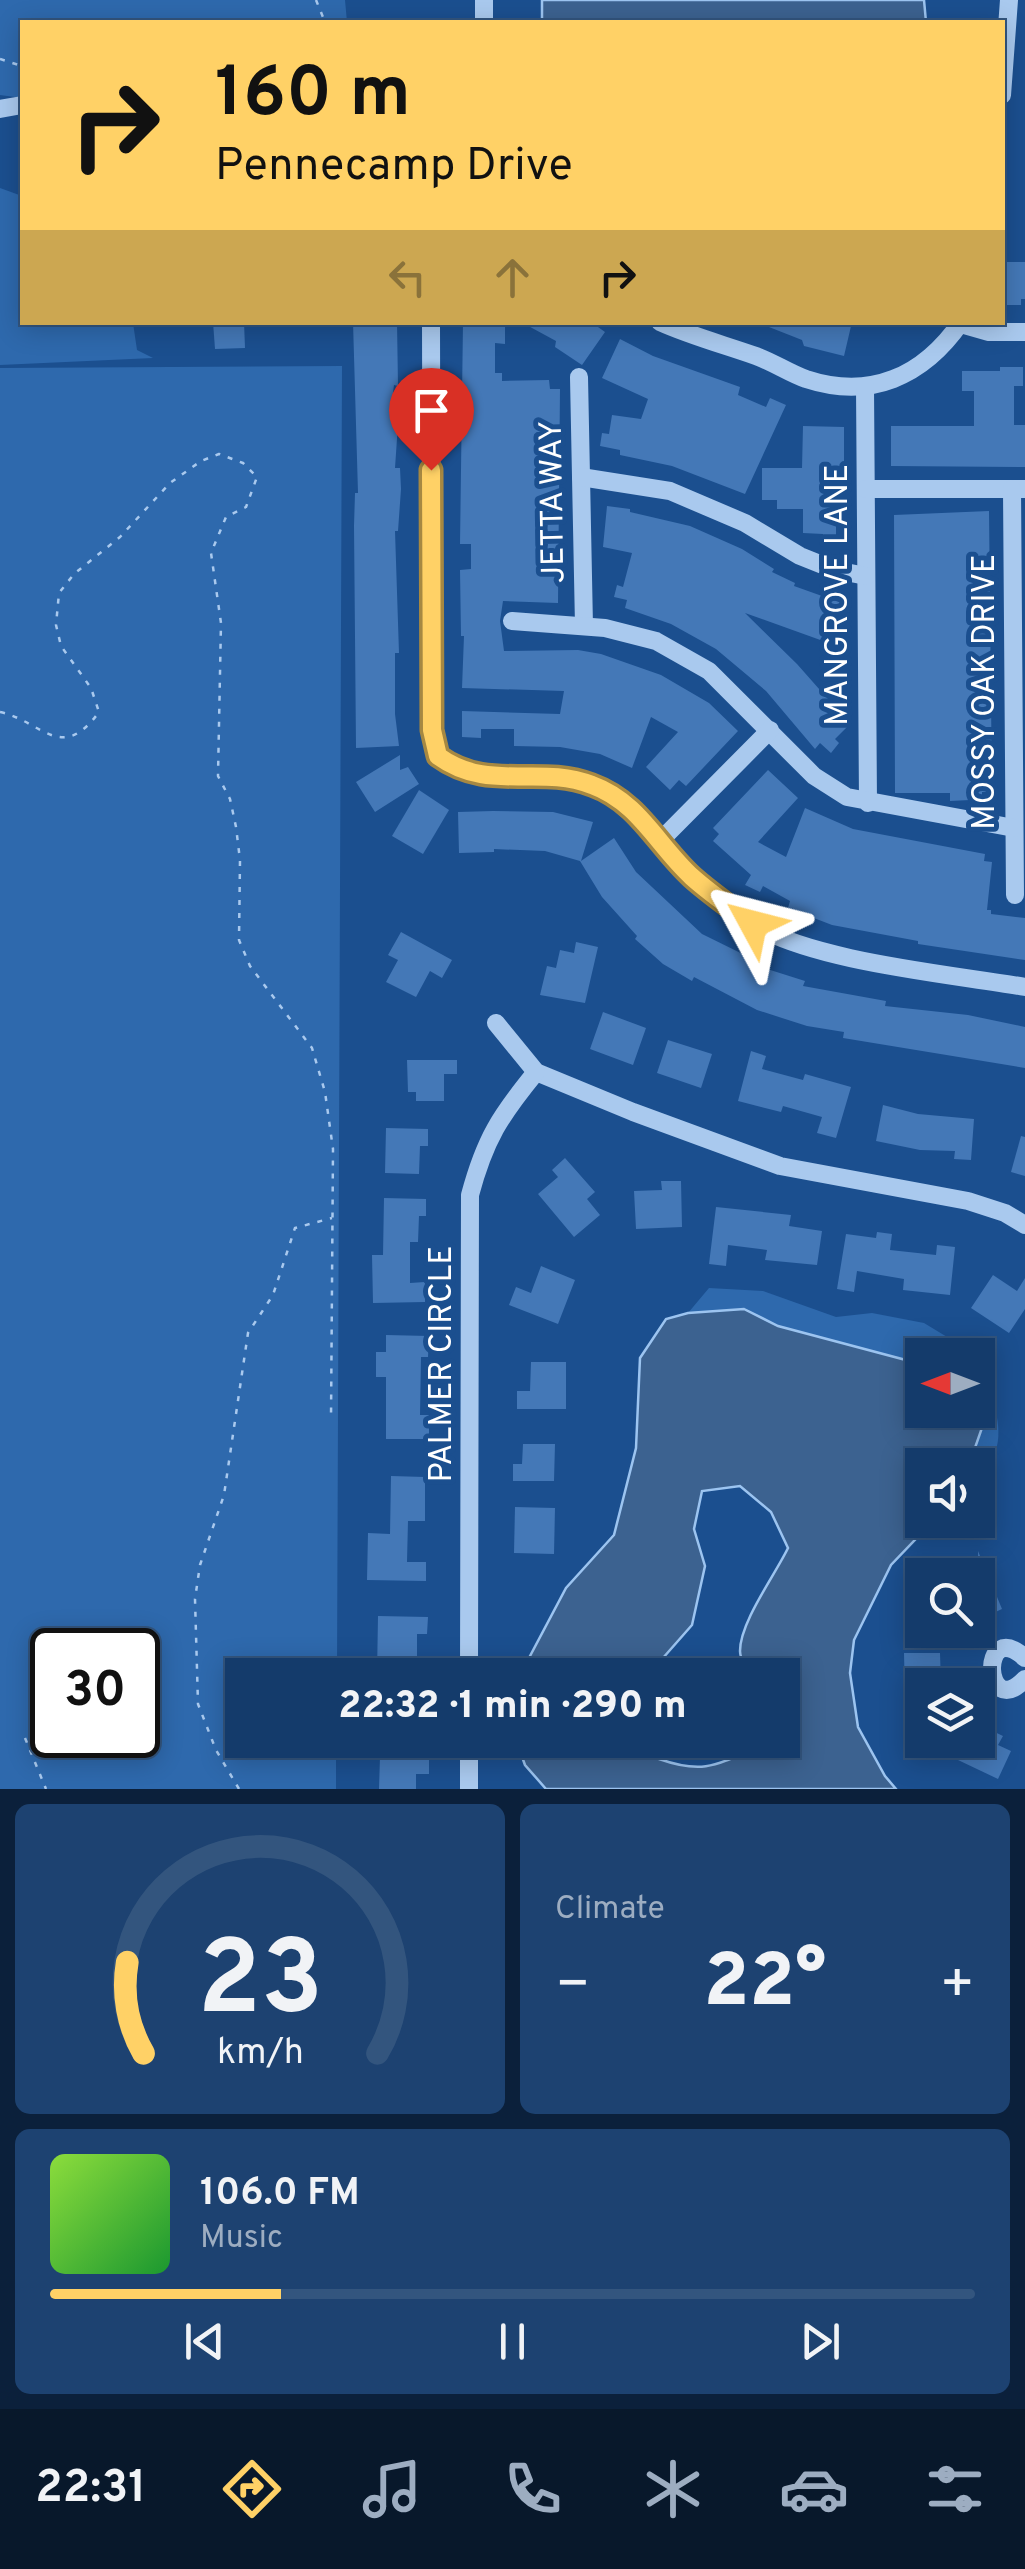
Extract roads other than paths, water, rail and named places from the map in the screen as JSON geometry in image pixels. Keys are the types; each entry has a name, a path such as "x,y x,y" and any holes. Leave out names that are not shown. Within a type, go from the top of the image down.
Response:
{"street":[{"path":"1005,54 1009,0"},
{"path":"431,325 432,730 438,756 456,769 479,776 567,777 592,784 628,806 690,875 753,924 837,954 1025,987"},
{"path":"668,325 773,362 803,378 840,387 874,386 914,371 942,347 959,325"},
{"path":"967,325 989,332 1025,332"},
{"name":"JETTA WAY","path":"579,377 584,626"},
{"name":"MANGROVE LANE","path":"865,386 868,803"},
{"path":"581,477 670,491 746,523 800,556 866,576"},
{"path":"866,489 1019,489"},
{"name":"MOSSY OAK DRIVE","path":"1015,895 1019,489"},
{"path":"512,621 604,628 656,641 709,672 814,776 847,796 1014,828"},
{"path":"661,840 770,730"},
{"path":"496,1022 536,1072 780,1166 968,1202 1005,1214 1025,1226"},
{"name":"PALMER CIRCLE","path":"470,1658 470,1195 481,1154 500,1115 536,1072"},
{"path":"1025,1658 1015,1650 1002,1650 992,1658 990,1670 995,1682 1006,1688 1019,1686 1025,1679"},
{"path":"470,1758 470,1789"}]}
